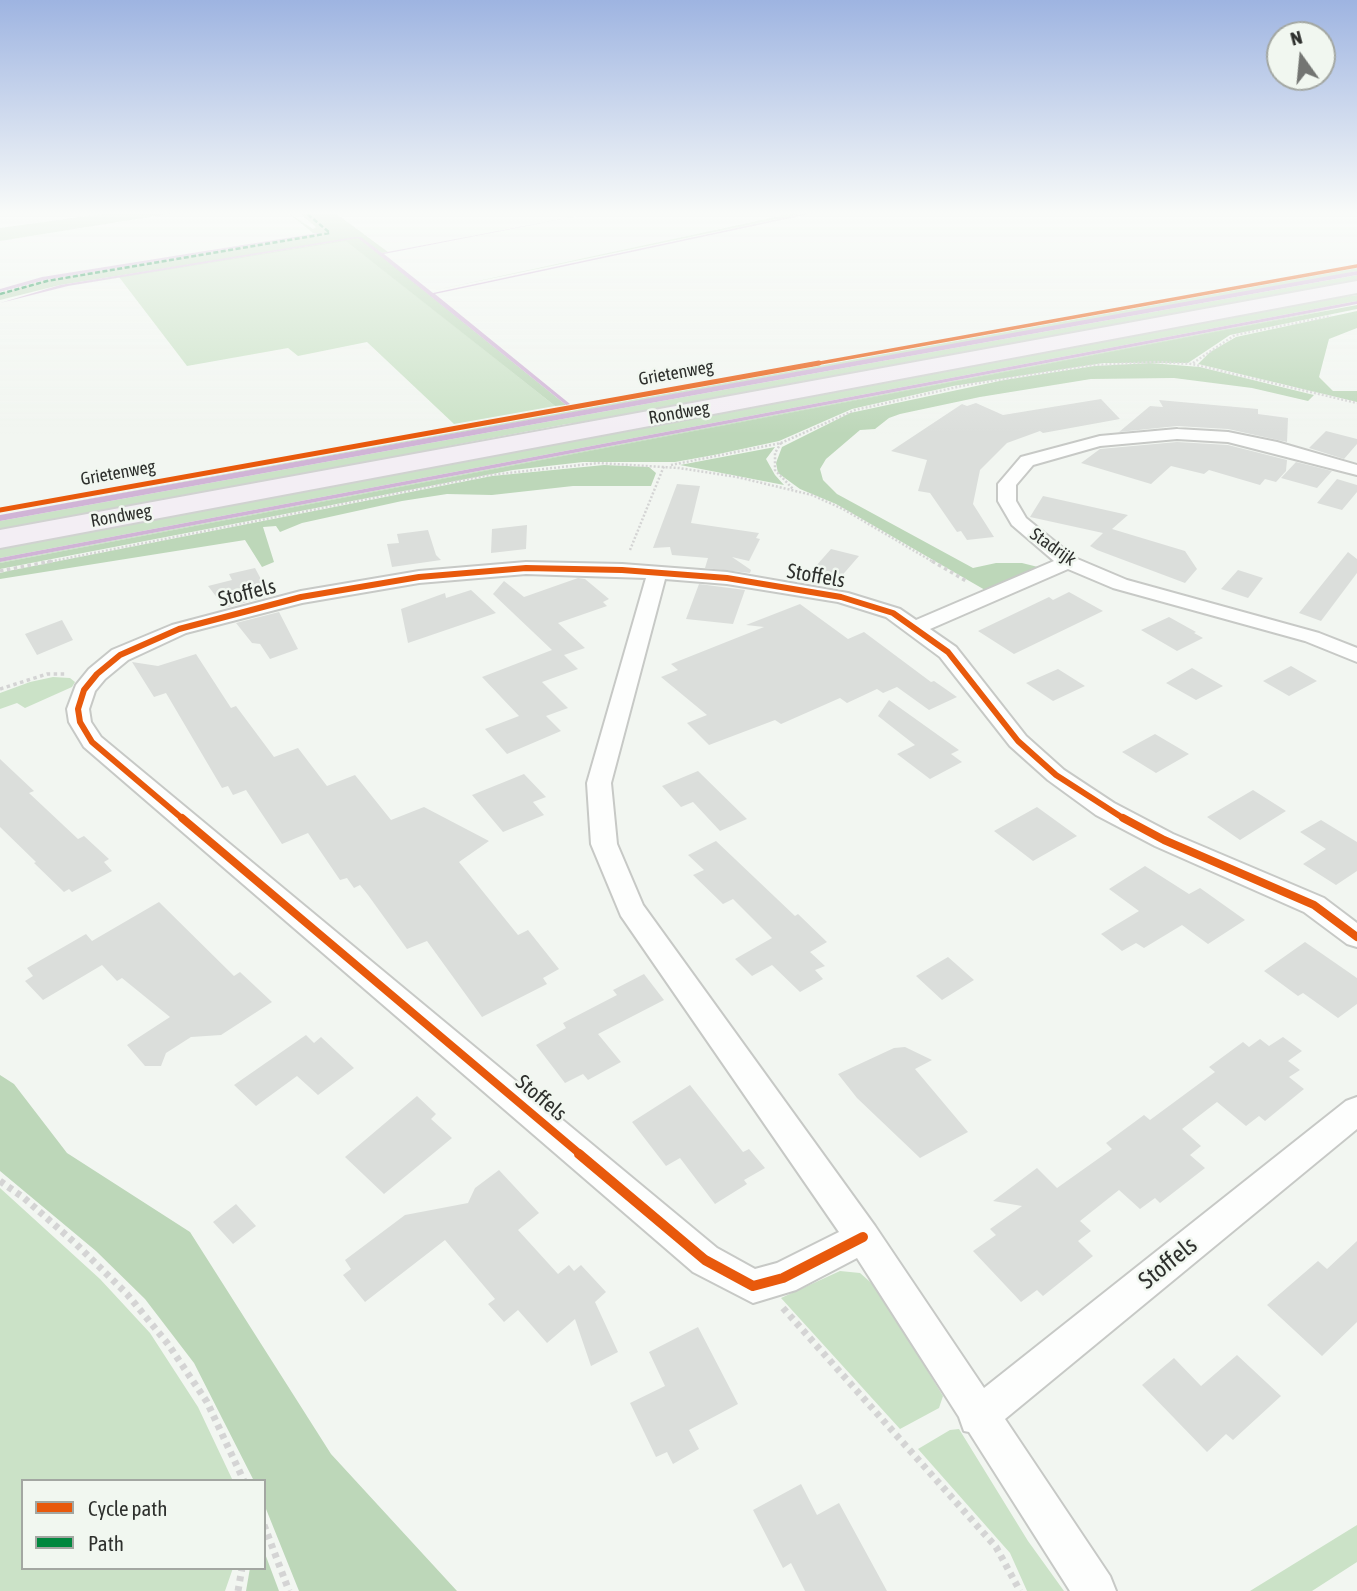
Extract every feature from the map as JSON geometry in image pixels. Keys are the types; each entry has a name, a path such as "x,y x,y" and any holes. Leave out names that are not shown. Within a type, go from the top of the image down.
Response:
{"main road":[{"name":"Rondweg","path":"0,538 1357,287"}],"street":[{"name":"Stadrijk","path":"1357,470 1228,437 1155,435 1100,441 1053,452 1027,461 1007,484 1007,501 1018,521 1039,541 1068,562 1120,584 1312,636 1357,656"},
{"path":"914,629 1068,562"},
{"name":"Stoffels","path":"761,1283 753,1286 705,1260 92,741 80,722 78,709 84,690 97,674 120,655 179,629 301,597 363,585 477,571 574,568 622,570 727,578 841,597 893,613 948,652 1018,741 1066,782 1105,809 1164,840 1314,905 1357,937"},
{"path":"657,573 599,783 604,844 631,909 863,1237 1094,1591"},
{"name":"Stoffels","path":"978,1417 1357,1110"},
{"path":"761,1283 783,1278 863,1237"}],"path":[{"path":"1192,364 1235,335 1332,315"},
{"path":"664,466 781,443 855,410 966,385 1094,365 1157,362 1192,364 1357,403"},
{"path":"781,443 775,453 775,470 794,489"},
{"path":"0,571 490,475 598,463 664,466 794,489 843,509 990,595"},
{"path":"622,570 664,466"},
{"path":"0,689 47,674 97,674"},
{"path":"0,1181 24,1198 84,1252 127,1294 168,1344 207,1402 243,1479"},
{"path":"761,1283 996,1548 1020,1591"},
{"path":"266,1530 289,1591"},
{"path":"238,1591 242,1570"}],"green space":[{"path":"24,286 55,286 0,300 0,293"},
{"path":"126,286 404,286 555,406 454,424 367,342 298,356 288,348 187,366"},
{"path":"403,286 419,286 566,405 555,406"},
{"path":"1257,286 1277,286 0,515"},
{"path":"1295,286 1345,286 644,415 567,424 449,446 365,466 0,533 0,521"},
{"path":"1357,295 1357,301 0,558 0,544 1281,305"},
{"path":"1357,304 1260,324 0,563 0,562"},
{"path":"1357,305 1357,309 1230,335 1188,363 1104,363 953,386 852,409 779,441 714,455 675,462 583,462 513,470 0,569 0,563"},
{"path":"1357,311 1357,328 1329,339 1319,377 1333,391 1357,391 1357,402 1198,364 1210,352 1236,337"},
{"path":"1150,363 1200,367 1314,395 1308,401 1252,388 1174,378 1091,379 980,397 900,414 889,418 875,429 860,430 826,459 820,469 823,480 837,494 973,568 996,563 1022,563 1042,568 985,590 836,504 800,489 778,473 776,463 782,447 850,413 1004,380 1094,366"},
{"path":"775,447 766,459 784,485 680,465"},
{"path":"604,465 649,467 656,473 651,486 573,486 492,495 447,494 302,523 280,532 276,526 263,527 274,562 262,567 245,540 0,579 0,573 8,571 492,476"},
{"path":"53,677 70,678 75,682 72,687 25,708 17,703 0,709 0,693"},
{"path":"0,1075 14,1084 67,1153 190,1232 331,1454 457,1591 299,1591 266,1509 266,1479 253,1479 194,1363 145,1299 96,1251 0,1171"},
{"path":"0,1188 100,1279 150,1333 198,1407 232,1479 21,1479 21,1570 232,1570 225,1591 0,1591"},
{"path":"840,1271 860,1273 877,1288 943,1396 939,1408 900,1429 781,1298"},
{"path":"959,1429 1028,1541 1064,1591 1027,1591 1010,1553 918,1449 950,1430"},
{"path":"1357,1525 1357,1562 1312,1591 1250,1591"},
{"path":"266,1556 279,1591 246,1591 250,1570 266,1570"}],"shaded area":[{"path":"10,286 22,286 0,292 0,289"},
{"path":"56,286 67,286 0,303"},
{"path":"418,286 425,286 433,293 471,286 435,294 570,404 566,405"},
{"path":"1272,286 1295,286 0,521 0,515"},
{"path":"1357,301 1357,304 0,562 0,558"}],"building":[{"path":"1101,399 1120,419 1043,433 1040,431 1007,443 980,470 973,504 994,537 967,540 961,531 957,532 930,493 918,491 927,460 891,451 962,404 967,406 976,403 1003,415"},
{"path":"1159,400 1258,409 1258,414 1288,418 1287,442 1228,429 1177,426 1119,432 1150,406 1163,407"},
{"path":"1326,431 1357,439 1357,444 1344,459 1309,448"},
{"path":"1177,442 1228,445 1287,460 1286,471 1276,482 1265,479 1260,485 1209,470 1204,474 1171,466 1151,484 1081,463 1100,449"},
{"path":"1296,462 1332,471 1317,488 1281,478"},
{"path":"1337,479 1357,485 1357,492 1342,510 1317,503"},
{"path":"677,484 700,486 691,523 759,533 756,538 760,539 749,561 732,557 751,570 750,573 705,568 708,558 672,555 670,547 653,548"},
{"path":"1043,496 1128,515 1112,529 1185,551 1197,569 1185,583 1097,550 1090,546 1103,533 1030,517"},
{"path":"527,525 526,549 491,553 492,529"},
{"path":"428,530 436,555 441,560 392,567 387,544 399,543 397,534"},
{"path":"831,549 859,556 839,579 808,575"},
{"path":"1348,552 1357,559 1357,573 1321,621 1299,613"},
{"path":"255,568 270,596 225,608 208,586 232,580 229,574"},
{"path":"1238,570 1263,578 1248,598 1221,589"},
{"path":"578,578 585,579 609,599 603,602 607,606 558,623 585,648 564,655 578,669 542,682 568,708 546,716 561,731 507,754 485,729 519,716 482,677 552,650 493,594 504,581 524,597"},
{"path":"699,584 745,590 733,624 686,619"},
{"path":"471,590 496,613 408,643 401,609 445,593 446,598"},
{"path":"1069,592 1103,611 1014,654 978,631 1049,597 1053,600"},
{"path":"800,604 848,639 864,632 931,682 934,681 957,697 929,710 897,687 883,693 877,689 847,703 840,698 781,724 775,720 709,745 687,723 707,715 661,677 678,670 671,664 764,627 746,625"},
{"path":"279,612 298,649 270,659 260,644 252,643 236,623"},
{"path":"1169,617 1203,638 1177,651 1141,630"},
{"path":"62,620 73,640 37,655 25,634"},
{"path":"196,654 231,708 236,706 274,757 298,748 327,786 355,775 391,820 424,807 489,841 459,862 518,935 528,930 559,969 543,978 547,984 482,1017 427,941 407,949 360,885 354,888 347,878 340,880 308,833 282,844 246,790 233,795 228,786 222,788 166,693 154,697 132,662 158,666"},
{"path":"1291,666 1317,681 1289,696 1263,681"},
{"path":"1192,668 1223,686 1196,700 1166,683"},
{"path":"1058,669 1085,686 1053,701 1026,683"},
{"path":"889,700 959,750 951,754 962,762 930,779 897,754 915,745 878,716"},
{"path":"1155,734 1189,754 1156,773 1122,752"},
{"path":"0,759 34,791 29,793 78,839 84,836 109,859 104,862 112,871 72,892 69,889 64,892 34,863 36,862 0,827"},
{"path":"698,771 747,819 720,831 693,802 681,807 662,786"},
{"path":"524,774 546,797 533,802 544,815 503,832 472,795"},
{"path":"1253,790 1286,811 1240,840 1207,817"},
{"path":"1037,807 1077,836 1033,861 994,831"},
{"path":"1321,820 1357,842 1357,871 1336,885 1303,864 1326,849 1300,832"},
{"path":"716,841 795,916 798,914 827,942 810,952 825,966 815,970 823,979 800,992 772,965 752,976 735,959 772,938 733,899 723,904 693,875 704,870 688,855"},
{"path":"1145,866 1189,894 1200,888 1245,920 1208,944 1182,925 1144,948 1136,943 1122,951 1101,934 1139,911 1109,889"},
{"path":"159,902 234,976 240,972 272,1002 221,1035 191,1037 166,1053 161,1066 145,1066 127,1045 170,1017 122,978 117,981 102,965 43,1000 25,981 33,976 27,968 86,934 92,941"},
{"path":"1305,942 1357,978 1357,1004 1338,1018 1303,993 1298,996 1264,971"},
{"path":"948,957 974,980 942,1000 916,976"},
{"path":"644,974 664,1000 598,1034 621,1062 588,1080 583,1074 565,1083 536,1045 566,1028 563,1023 617,995 613,990"},
{"path":"306,1035 314,1043 321,1037 354,1068 318,1095 297,1076 256,1106 234,1085"},
{"path":"1283,1037 1302,1051 1288,1061 1300,1070 1289,1077 1304,1089 1265,1121 1259,1116 1246,1126 1217,1102 1182,1129 1201,1146 1190,1155 1205,1168 1160,1203 1155,1198 1140,1209 1119,1190 1080,1221 1091,1231 1078,1241 1093,1256 1043,1296 1037,1290 1021,1302 973,1251 996,1235 990,1229 1022,1206 993,1201 1037,1168 1057,1188 1112,1149 1106,1143 1144,1115 1150,1120 1215,1072 1209,1067 1243,1042 1249,1047 1260,1039 1269,1046"},
{"path":"905,1047 932,1060 915,1069 968,1132 920,1158 857,1098 838,1074 894,1048"},
{"path":"690,1085 743,1152 749,1149 765,1168 744,1180 747,1184 715,1204 680,1158 666,1166 632,1122"},
{"path":"417,1096 436,1114 431,1119 452,1138 384,1194 345,1157"},
{"path":"499,1170 539,1213 518,1230 558,1274 569,1265 574,1271 581,1265 606,1292 595,1302 618,1352 591,1366 575,1319 547,1343 518,1310 504,1322 488,1304 495,1299 445,1240 365,1302 343,1275 351,1269 345,1260 405,1215 468,1203 475,1188"},
{"path":"236,1204 256,1226 233,1244 213,1222"},
{"path":"1357,1241 1357,1322 1322,1356 1267,1305 1318,1261 1327,1269"},
{"path":"698,1327 738,1404 689,1430 699,1449 673,1464 667,1452 656,1457 630,1403 665,1386 649,1352"},
{"path":"1237,1355 1281,1396 1233,1440 1226,1434 1207,1452 1142,1385 1174,1358 1201,1386"},
{"path":"801,1484 817,1515 839,1503 887,1591 805,1591 791,1563 783,1568 753,1510"}],"marked path":[{"path":"0,294 28,286"}],"cycle path":[{"name":"Grietenweg","path":"0,510 1244,286"},
{"path":"863,1237 783,1278 753,1286 705,1260 92,742 80,722 78,709 84,690 97,674 120,655 179,629 301,597 419,577 526,568 622,570 727,578 841,597 893,613 948,652 1018,741 1056,775 1105,809 1164,840 1314,905 1357,937"}]}
